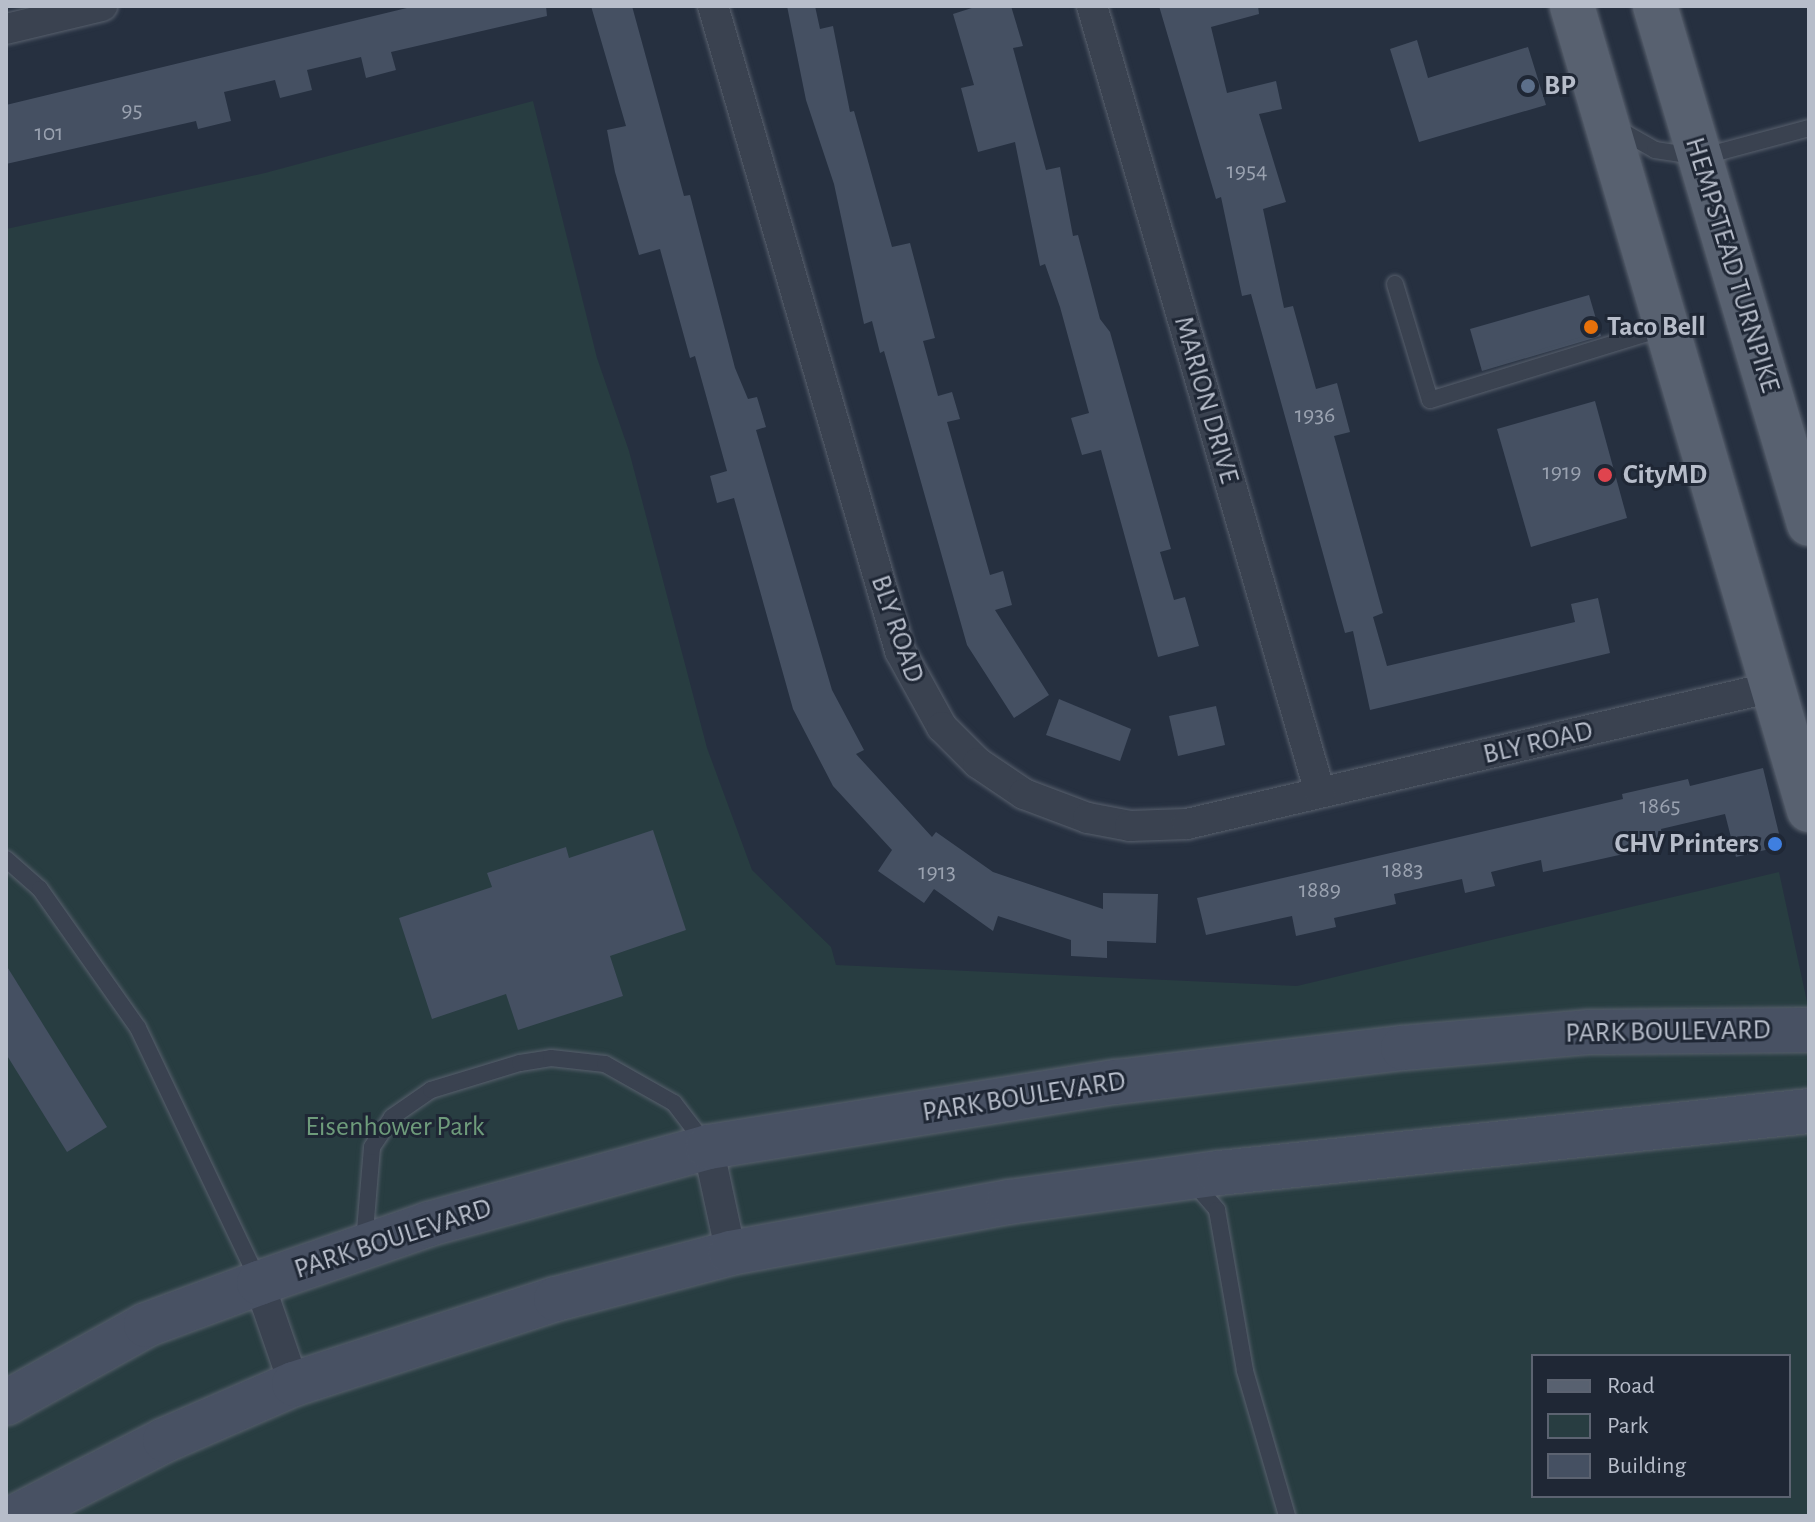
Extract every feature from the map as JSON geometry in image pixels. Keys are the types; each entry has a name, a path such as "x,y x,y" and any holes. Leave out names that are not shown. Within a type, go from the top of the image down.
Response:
{"main road":[{"path":"1572,6 1809,810"},
{"name":"HEMPSTEAD TURNPIKE","path":"1655,6 1809,524"}],"street":[{"path":"6,29 102,6"},
{"name":"BLY ROAD","path":"713,6 900,651 942,727 978,763 1024,794 1088,818 1130,826 1187,824 1773,687"},
{"name":"MARION DRIVE","path":"1092,6 1320,793"},
{"name":"PARK BOULEVARD","path":"6,1403 146,1325 259,1283 364,1247 708,1147 1116,1082 1403,1048 1590,1032 1809,1030"},
{"path":"17,1516 165,1440 294,1384 572,1294 731,1253 1009,1202 1189,1178 1809,1111"},
{"path":"708,1147 731,1253"},
{"name":"PARK BOULEVARD","path":"259,1283 294,1384"}],"lane":[{"path":"1605,119 1638,144 1701,157 1809,128"},
{"path":"1395,284 1430,400 1667,327"},
{"path":"6,859 40,889 138,1028 259,1283"},
{"path":"364,1247 372,1147 392,1117 431,1090 520,1063 551,1058 605,1064 674,1103 708,1147"},
{"path":"1189,1178 1217,1210 1245,1371 1287,1516"}],"green space":[{"name":"Eisenhower Park","path":"533,101 597,358 629,451 707,748 752,870 831,947 836,965 1297,986 1779,872 1809,1011 1809,1516 6,1516 6,229 265,173"}],"building":[{"path":"415,6 546,6 547,16 391,52 396,70 366,78 361,57 307,70 312,90 280,98 275,80 224,92 231,121 198,129 196,121 6,164 6,105"},
{"path":"591,6 632,6 684,196 690,195 735,368 748,399 757,397 766,427 756,430 832,690 864,750 856,754 932,837 936,832 993,872 1103,909 1103,893 1158,894 1156,943 1107,941 1107,958 1071,956 1071,940 998,916 993,931 934,889 924,903 878,871 892,850 833,786 793,709 734,498 717,503 710,476 727,471 695,356 690,358 660,249 639,255 615,172 607,130 626,126"},
{"path":"787,6 815,6 820,29 833,26 850,112 854,111 892,247 910,243 935,338 923,341 938,396 952,392 960,419 947,422 977,529 990,575 1003,571 1012,605 995,610 1049,695 1014,718 967,645 884,351 880,353 872,321 864,324 834,184 806,100"},
{"path":"978,6 1011,6 1023,46 1013,48 1046,170 1060,167 1073,236 1078,235 1100,319 1110,332 1171,549 1160,552 1174,600 1185,597 1199,646 1158,657 1101,450 1082,455 1071,418 1089,413 1060,307 1045,264 1040,266 1015,142 978,152 961,88 974,85 953,14"},
{"path":"1159,6 1258,6 1259,14 1211,27 1227,93 1276,81 1282,109 1259,114 1286,202 1263,209 1284,308 1293,306 1316,389 1337,383 1350,432 1334,436 1383,613 1373,617 1387,666 1575,622 1571,604 1598,598 1610,653 1370,710 1353,631 1345,633 1251,294 1242,296 1221,197 1216,199"},
{"path":"1417,40 1428,78 1528,47 1546,105 1419,142 1390,49"},
{"path":"1589,295 1601,336 1482,371 1470,329"},
{"path":"1595,401 1627,518 1531,547 1497,429"},
{"path":"1059,699 1131,729 1120,761 1046,735"},
{"path":"1216,706 1225,745 1178,756 1169,716"},
{"path":"1763,768 1782,846 1736,857 1725,814 1661,829 1664,845 1543,872 1541,860 1491,872 1495,886 1465,893 1462,879 1394,894 1396,904 1334,918 1336,927 1296,936 1292,916 1206,935 1197,898 1623,799 1622,794 1688,779 1690,786"},
{"path":"653,830 686,930 610,956 623,996 518,1030 506,994 432,1019 399,918 492,887 487,873 566,847 569,858"},
{"path":"6,965 107,1127 67,1152 6,1054"}],"place":[{"name":"BP","path":"1528,86"},
{"name":"Taco Bell","path":"1591,327"},
{"name":"CityMD","path":"1605,475"},
{"name":"CHV Printers","path":"1775,844"}]}
